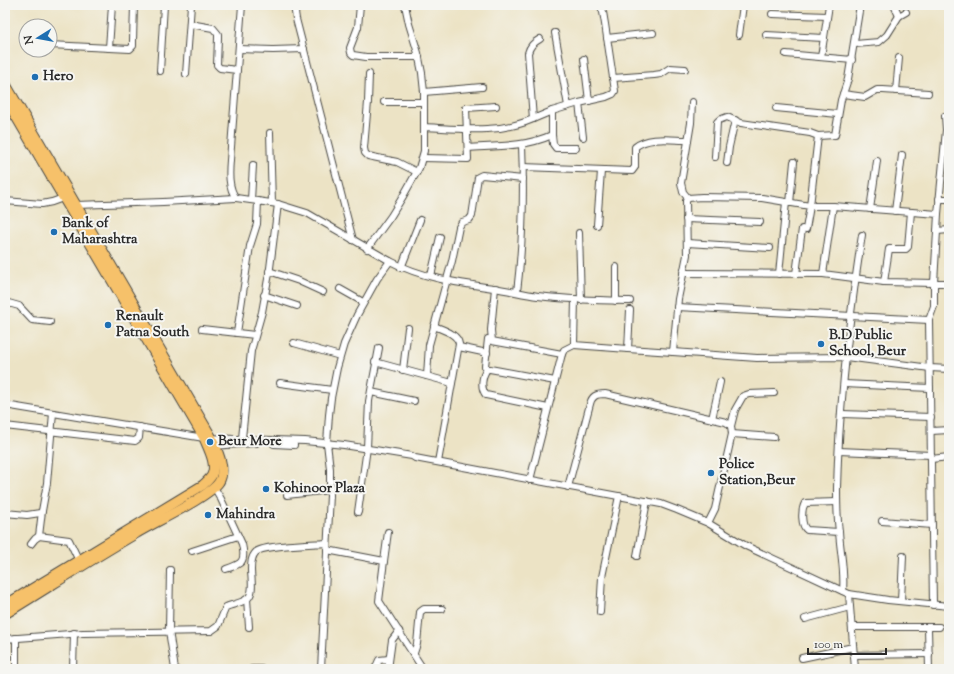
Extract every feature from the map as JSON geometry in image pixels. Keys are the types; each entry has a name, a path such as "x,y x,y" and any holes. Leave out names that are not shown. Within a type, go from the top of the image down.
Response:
{"highway":[{"path":"5,83 67,197 76,205 210,442 220,461 222,472 220,481 200,497 5,606"},
{"path":"5,98 67,197 152,341"},
{"path":"80,563 209,479 212,474 213,467 210,442"}],"street":[{"path":"109,48 112,5"},
{"path":"58,46 127,50 132,48 134,5"},
{"path":"160,71 164,5"},
{"path":"186,74 191,5"},
{"path":"236,198 232,192 229,171 242,5"},
{"path":"294,5 353,240"},
{"path":"360,5 358,27 350,48 351,53 366,57 419,56"},
{"path":"368,249 391,216 417,172 423,158 424,92 419,56 405,5"},
{"path":"424,127 486,129 509,127 521,124 552,111 613,94 613,78 603,12 600,5"},
{"path":"739,35 743,5"},
{"path":"821,57 829,5"},
{"path":"715,157 717,122 727,117 741,123 810,133 818,136 835,135 838,114 852,60 860,5"},
{"path":"865,5 877,5"},
{"path":"894,5 899,16"},
{"path":"855,44 879,42 887,35 899,16 906,12"},
{"path":"772,14 827,16"},
{"path":"190,24 214,28 218,34 217,65 220,68 237,70"},
{"path":"607,38 653,33"},
{"path":"555,34 568,106"},
{"path":"766,35 824,38"},
{"path":"533,119 528,53 532,44 540,39"},
{"path":"239,49 304,49"},
{"path":"786,54 852,60"},
{"path":"896,91 899,58"},
{"path":"584,59 589,101"},
{"path":"613,78 661,74 670,68 685,69"},
{"path":"369,74 364,148 365,153 368,156 397,162 417,172"},
{"path":"424,92 482,87"},
{"path":"843,94 865,97 877,90 928,93"},
{"path":"384,102 424,102"},
{"path":"688,198 683,192 682,183 692,116 692,102"},
{"path":"579,103 583,137"},
{"path":"423,158 467,160 469,157 466,129 466,108 496,106"},
{"path":"776,108 838,114"},
{"path":"552,111 553,144 556,148 576,148"},
{"path":"933,605 929,320 934,306 939,198 946,130 944,116"},
{"path":"727,163 735,120"},
{"path":"242,438 251,351 262,312 269,271 275,203 270,133"},
{"path":"468,148 522,145 539,141 552,135"},
{"path":"796,274 804,229 810,206 818,136"},
{"path":"523,167 625,172 634,170 635,148 644,143 655,140 688,140"},
{"path":"517,292 521,242 523,179 522,145"},
{"path":"895,211 902,155"},
{"path":"870,209 877,161"},
{"path":"779,274 794,162"},
{"path":"251,200 253,165"},
{"path":"597,225 601,171"},
{"path":"427,376 428,352 454,253 459,226 462,222 469,220 472,216 478,176 482,175 523,179"},
{"path":"5,201 42,204 67,197"},
{"path":"76,205 236,198 275,203 307,213 401,268 447,280 537,296 578,300 630,301"},
{"path":"688,198 762,198 810,206 833,206 938,214"},
{"path":"673,352 677,307 687,255 686,201 688,198"},
{"path":"939,198 949,199"},
{"path":"237,333 250,246 257,224 258,201"},
{"path":"823,274 833,206"},
{"path":"884,282 889,249 906,249 908,247 911,212"},
{"path":"686,219 760,222"},
{"path":"401,268 420,220"},
{"path":"937,231 949,230"},
{"path":"574,345 578,300 579,233"},
{"path":"855,669 850,608 846,593 837,502 846,357 850,315 862,235"},
{"path":"431,276 440,237"},
{"path":"687,243 770,248"},
{"path":"320,669 330,490 330,462 328,445 332,390 340,356 349,332 363,302 390,262"},
{"path":"616,266 616,301"},
{"path":"269,271 299,281 323,292"},
{"path":"683,274 823,274 884,282 949,283"},
{"path":"495,288 490,330 492,341 562,354"},
{"path":"340,289 363,302"},
{"path":"264,295 297,306"},
{"path":"5,302 19,306 32,320 50,322"},
{"path":"677,307 929,320"},
{"path":"628,348 630,310"},
{"path":"434,326 456,337 459,341 438,462"},
{"path":"402,370 408,328"},
{"path":"202,329 255,335"},
{"path":"485,366 488,339"},
{"path":"294,343 340,356"},
{"path":"530,480 562,354 564,350 574,345 758,358 846,357 930,368 949,369"},
{"path":"459,347 487,353"},
{"path":"358,512 367,450 371,392 375,362 379,348"},
{"path":"375,362 452,382"},
{"path":"548,408 486,395 482,386 484,374 487,369 490,369 555,381"},
{"path":"712,419 720,382"},
{"path":"280,383 332,390"},
{"path":"844,384 930,388"},
{"path":"371,392 414,400"},
{"path":"568,487 590,404 593,397 596,395 605,394 726,422 731,426"},
{"path":"708,523 715,509 732,434 731,426 735,410 743,396 749,394 774,394"},
{"path":"5,405 140,427 210,442 328,445"},
{"path":"40,536 42,511 47,483 53,414"},
{"path":"842,414 931,417"},
{"path":"5,426 135,441 139,438 140,427"},
{"path":"931,431 949,430"},
{"path":"732,434 774,437"},
{"path":"210,442 242,438 328,445 367,450 647,501 677,510 708,523 746,546 846,593 901,602 949,606"},
{"path":"839,451 949,457"},
{"path":"214,487 238,536 243,551 243,561 238,566 226,569"},
{"path":"287,495 330,490"},
{"path":"600,612 602,577 619,496"},
{"path":"637,556 647,501"},
{"path":"837,502 805,503 802,509 803,526 807,530 839,532"},
{"path":"5,513 34,514 42,511"},
{"path":"882,521 932,525"},
{"path":"388,532 379,601 423,669"},
{"path":"31,544 40,536 69,540 80,563"},
{"path":"192,551 238,536"},
{"path":"5,640 74,633 211,631 218,626 226,607 247,599 251,593 252,560 256,552 267,548 327,543"},
{"path":"327,550 384,561"},
{"path":"901,602 903,556"},
{"path":"170,570 169,631 175,669"},
{"path":"247,599 249,627"},
{"path":"414,653 417,644 420,612 424,608 442,609"},
{"path":"805,619 850,608"},
{"path":"852,627 939,627"},
{"path":"928,628 929,669"},
{"path":"388,669 392,640 399,631"},
{"path":"72,669 74,633"},
{"path":"16,638 16,669"},
{"path":"802,658 853,647"},
{"path":"854,656 929,654"},
{"path":"375,669 379,660 389,659"},
{"path":"252,669 261,669"}],"place":[{"name":"Hero","path":"35,77"},
{"name":"Bank of Maharashtra","path":"54,232"},
{"name":"Renault Patna South","path":"108,325"},
{"name":"B.D Public School, Beur","path":"821,344"},
{"name":"Beur More","path":"210,442"},
{"name":"Police Station,Beur","path":"711,473"},
{"name":"Kohinoor Plaza","path":"266,489"},
{"name":"Mahindra","path":"208,515"}]}
